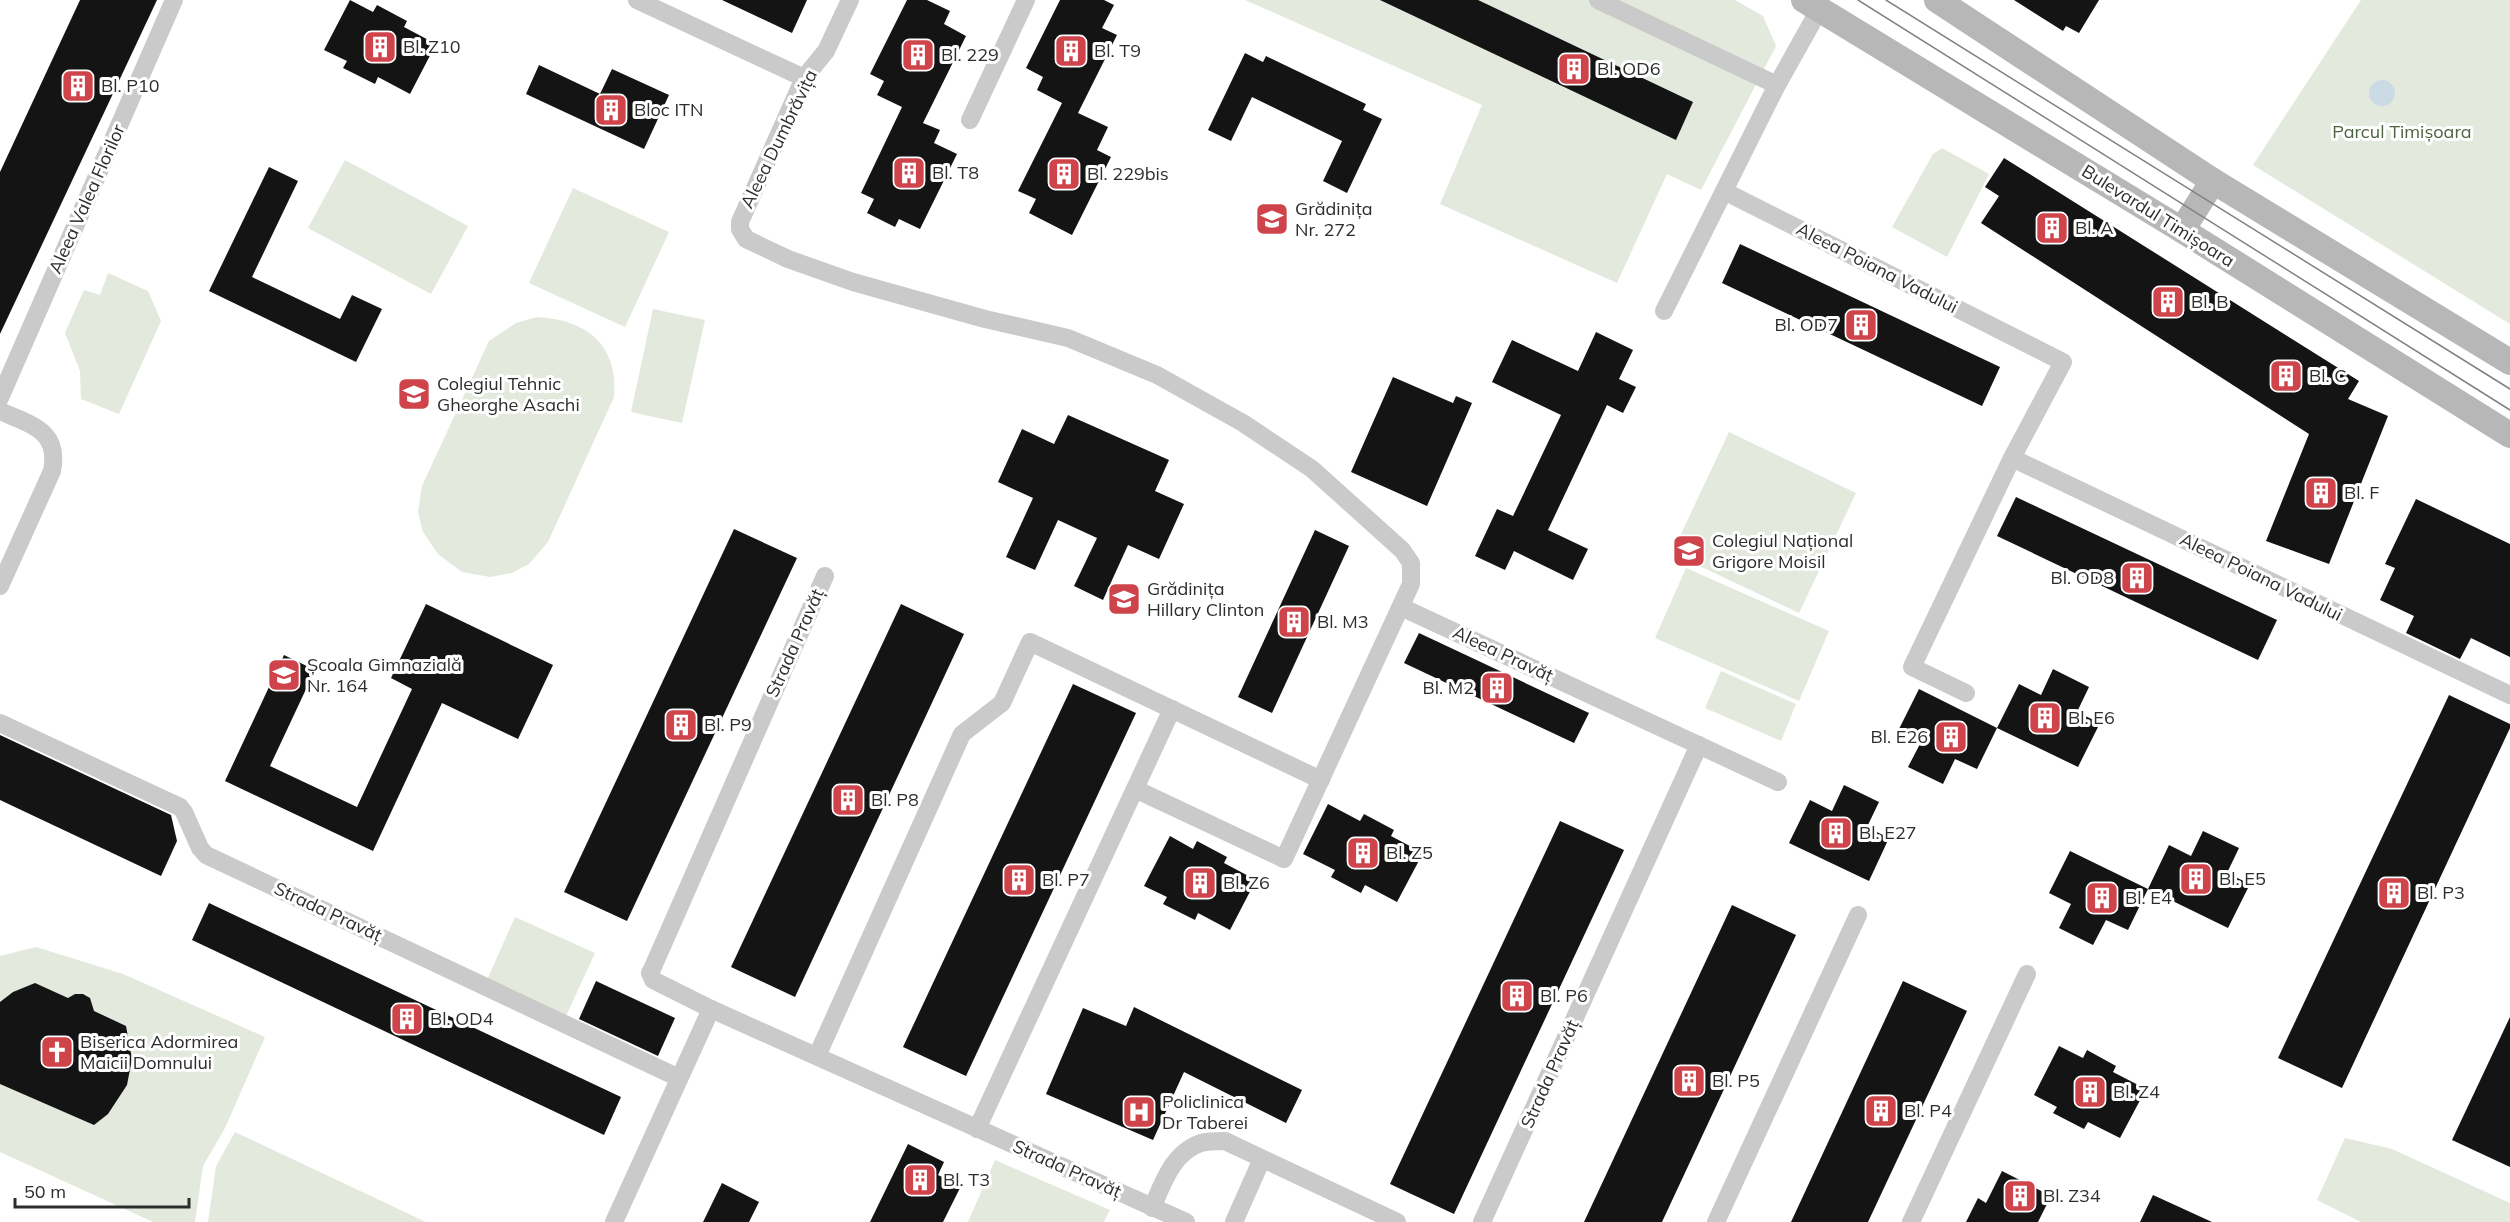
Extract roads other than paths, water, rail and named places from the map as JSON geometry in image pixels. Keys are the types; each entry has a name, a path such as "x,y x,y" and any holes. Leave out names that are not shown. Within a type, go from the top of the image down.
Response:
{"main road":[{"path":"1937,0 2213,181 2510,362"},
{"name":"Bulevardul Timișoara","path":"1816,3 2510,435"},
{"path":"2182,230 2213,181"}],"street":[{"name":"Aleea Valea Florilor","path":"0,398 174,0"},
{"path":"637,0 804,78"},
{"name":"Aleea Dumbrăvița","path":"850,0 826,51 804,78 740,222 740,230 746,239 788,259 853,282 985,319 1068,338 1157,375 1243,423 1319,475 1402,550 1411,563 1413,573 1401,607"},
{"path":"970,120 1026,0"},
{"path":"1598,0 1777,85"},
{"path":"1664,311 1816,3"},
{"name":"Aleea Poiana Vadului","path":"1724,191 2063,362 2012,458 1912,667 1966,693"},
{"path":"0,411 45,435 54,447 55,457 52,471 0,586"},
{"name":"Aleea Poiana Vadului","path":"2012,458 2510,696"},
{"name":"Strada Pravăț","path":"825,576 650,973 656,984 1186,1222"},
{"path":"1135,789 1284,859 1401,607"},
{"name":"Aleea Pravăț","path":"1401,607 1778,782"},
{"path":"817,1056 962,734 1002,703 1030,642 1321,780"},
{"path":"977,1128 1172,709"},
{"name":"Strada Pravăț","path":"0,723 180,807 200,848 206,855 680,1078"},
{"name":"Strada Pravăț","path":"1482,1222 1699,745"},
{"path":"1716,1222 1857,915"},
{"path":"1911,1222 2027,974"},
{"path":"614,1222 711,1008"},
{"path":"1152,1208 1170,1168 1185,1151 1201,1143 1225,1141 1397,1222"},
{"path":"1234,1222 1262,1159"}],"water":[{"path":"2382,80 2391,84 2395,93 2391,102 2382,106 2373,102 2369,93 2373,84"}],"tram line":[{"path":"1858,0 2510,410"},
{"path":"1886,0 2510,389"}],"place":[{"name":"Bl. Z10","path":"380,47"},
{"name":"Bl. T9","path":"1071,51"},
{"name":"Bl. 229","path":"918,55"},
{"name":"Bl. OD6","path":"1574,69"},
{"name":"Bl. P10","path":"78,86"},
{"name":"Bloc ITN","path":"611,110"},
{"name":"Bl. T8","path":"909,173"},
{"name":"Bl. 229bis","path":"1064,174"},
{"name":"Grădinița Nr. 272","path":"1272,219"},
{"name":"Bl. A","path":"2052,228"},
{"name":"Bl. B","path":"2168,302"},
{"name":"Bl. OD7","path":"1861,325"},
{"name":"Bl. C","path":"2286,376"},
{"name":"Colegiul Tehnic Gheorghe Asachi","path":"414,394"},
{"name":"Bl. F","path":"2321,493"},
{"name":"Colegiul Național Grigore Moisil","path":"1689,551"},
{"name":"Bl. OD8","path":"2137,578"},
{"name":"Grădinița Hillary Clinton","path":"1124,599"},
{"name":"Bl. M3","path":"1294,622"},
{"name":"Școala Gimnazială Nr. 164","path":"284,675"},
{"name":"Bl. M2","path":"1497,688"},
{"name":"Bl. E6","path":"2045,718"},
{"name":"Bl. P9","path":"681,725"},
{"name":"Bl. E26","path":"1951,737"},
{"name":"Bl. P8","path":"848,800"},
{"name":"Bl. E27","path":"1836,833"},
{"name":"Bl. Z5","path":"1363,853"},
{"name":"Bl. E5","path":"2196,879"},
{"name":"Bl. P7","path":"1019,880"},
{"name":"Bl. Z6","path":"1200,883"},
{"name":"Bl. P3","path":"2394,893"},
{"name":"Bl. E4","path":"2102,898"},
{"name":"Bl. P6","path":"1517,996"},
{"name":"Bl. OD4","path":"407,1019"},
{"name":"Biserica Adormirea Maicii Domnului","path":"57,1052"},
{"name":"Bl. P5","path":"1689,1081"},
{"name":"Bl. Z4","path":"2090,1092"},
{"name":"Bl. P4","path":"1881,1111"},
{"name":"Policlinica Dr Taberei","path":"1139,1112"},
{"name":"Bl. T3","path":"920,1180"},
{"name":"Bl. Z34","path":"2020,1196"}],"park label":[{"name":"Parcul Timișoara","path":"2402,132"}]}
